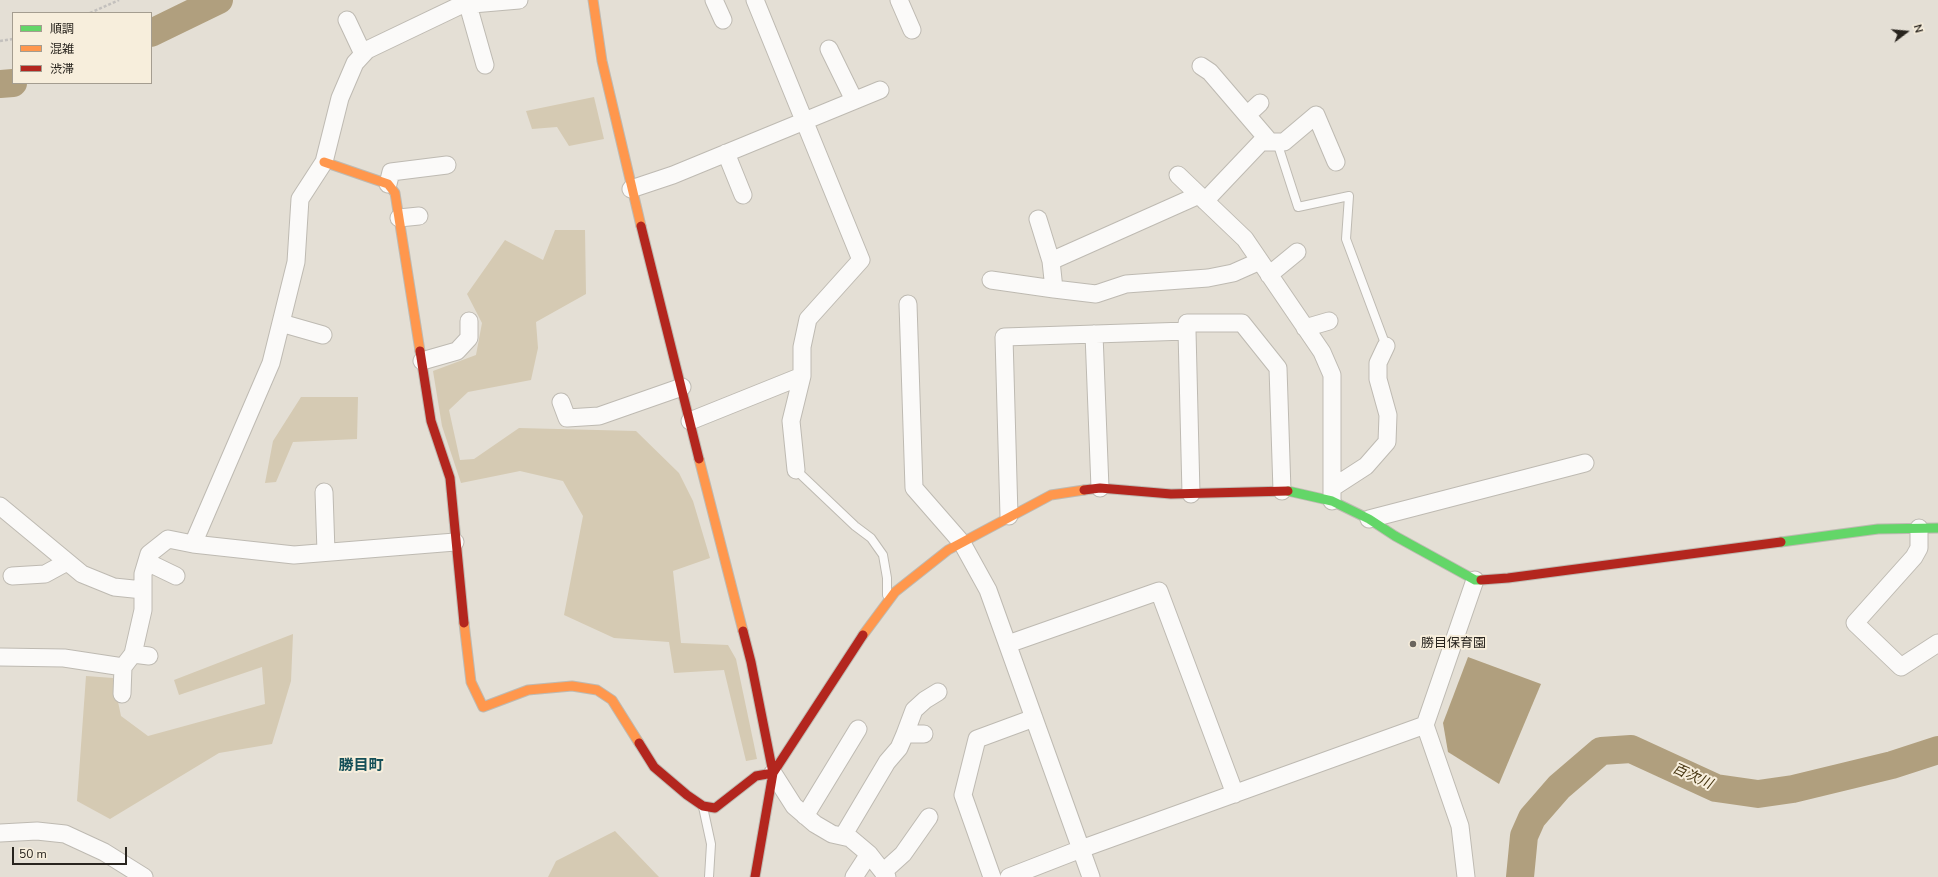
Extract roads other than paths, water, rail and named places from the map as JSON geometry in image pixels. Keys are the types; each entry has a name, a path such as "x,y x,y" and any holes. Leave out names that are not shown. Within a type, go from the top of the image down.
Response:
{"street":[{"path":"193,544 271,363 296,262 300,199 324,162 340,98 355,63 367,50 461,5 519,0"},
{"path":"593,0 602,61 632,189 751,662 773,773 756,877"},
{"path":"714,0 723,20"},
{"path":"755,0 861,260 808,319 802,347 802,376 791,421 796,470"},
{"path":"899,0 912,30"},
{"path":"468,5 485,66"},
{"path":"347,20 363,54"},
{"path":"829,49 854,100"},
{"path":"1201,66 1210,72 1247,115 1274,142"},
{"path":"632,189 673,175 880,90"},
{"path":"1247,115 1260,103"},
{"path":"1051,261 1202,198 1261,142 1284,142 1316,114 1336,162"},
{"path":"726,153 743,195"},
{"path":"324,162 388,184 395,193 430,421 450,478 455,542 471,682 483,707 528,690 572,686 597,690 612,700 654,767 687,796 703,806 715,808 756,776 773,773 872,621 895,592 948,550 1009,516 1051,495 1100,488 1171,494 1282,491 1332,494 1395,536 1475,580 1508,578 1878,530 1938,528"},
{"path":"388,184 391,172 447,165"},
{"path":"1178,175 1244,239 1322,352 1332,375 1332,494"},
{"path":"399,218 419,216"},
{"path":"1038,219 1051,261 1054,289"},
{"path":"1269,275 1297,252"},
{"path":"991,280 1096,294 1126,284 1208,278 1233,273 1260,261"},
{"path":"908,304 914,488 962,543 988,590 1091,877"},
{"path":"422,361 457,351 469,338 469,321"},
{"path":"1305,328 1329,321"},
{"path":"1191,494 1187,323 1242,322 1278,368 1282,491"},
{"path":"281,323 323,335"},
{"path":"1009,516 1004,337 1187,331"},
{"path":"1094,334 1100,488"},
{"path":"1332,494 1366,466 1387,442 1388,415 1378,379 1378,364 1386,346"},
{"path":"690,421 802,376"},
{"path":"561,402 567,418 599,416 615,405 682,387"},
{"path":"1369,519 1585,463"},
{"path":"324,492 326,552"},
{"path":"0,506 82,574 114,587 143,590"},
{"path":"1919,528 1918,548 1914,557 1855,624 1901,667 1938,643"},
{"path":"122,694 135,659 143,610 143,574 146,562 149,554 168,539 193,544 294,555 455,542"},
{"path":"12,576 44,574 67,562"},
{"path":"146,562 176,576"},
{"path":"1466,877 1460,826 1425,725 1475,580"},
{"path":"1008,644 1159,591 1235,794"},
{"path":"0,657 135,659"},
{"path":"843,836 887,762 898,748 914,710 925,700 938,692"},
{"path":"992,877 964,795 977,739 1034,718"},
{"path":"1009,877 1081,849 1425,725"},
{"path":"805,816 858,729"},
{"path":"905,734 924,734"},
{"path":"773,773 794,806 815,824 832,834 850,838 869,854 885,875 903,854 929,817"},
{"path":"0,833 37,831 65,834 104,852 144,877"},
{"path":"854,877 869,854"}],"lane":[{"path":"1274,142 1298,207 1349,196 1346,239 1386,346"},
{"path":"796,470 855,526 871,538 883,555 887,578 887,603"},
{"path":"703,806 711,844 710,877"}],"waterway":[{"path":"152,33 219,0"},
{"path":"0,84 12,83"},
{"name":"百次川","path":"1520,877 1524,836 1532,818 1559,787 1601,751 1631,749 1716,788 1758,794 1793,789 1892,765 1938,750"}],"place":[{"name":"勝目保育園","path":"1413,644"}],"district":[{"name":"勝目町","path":"361,766"}]}
